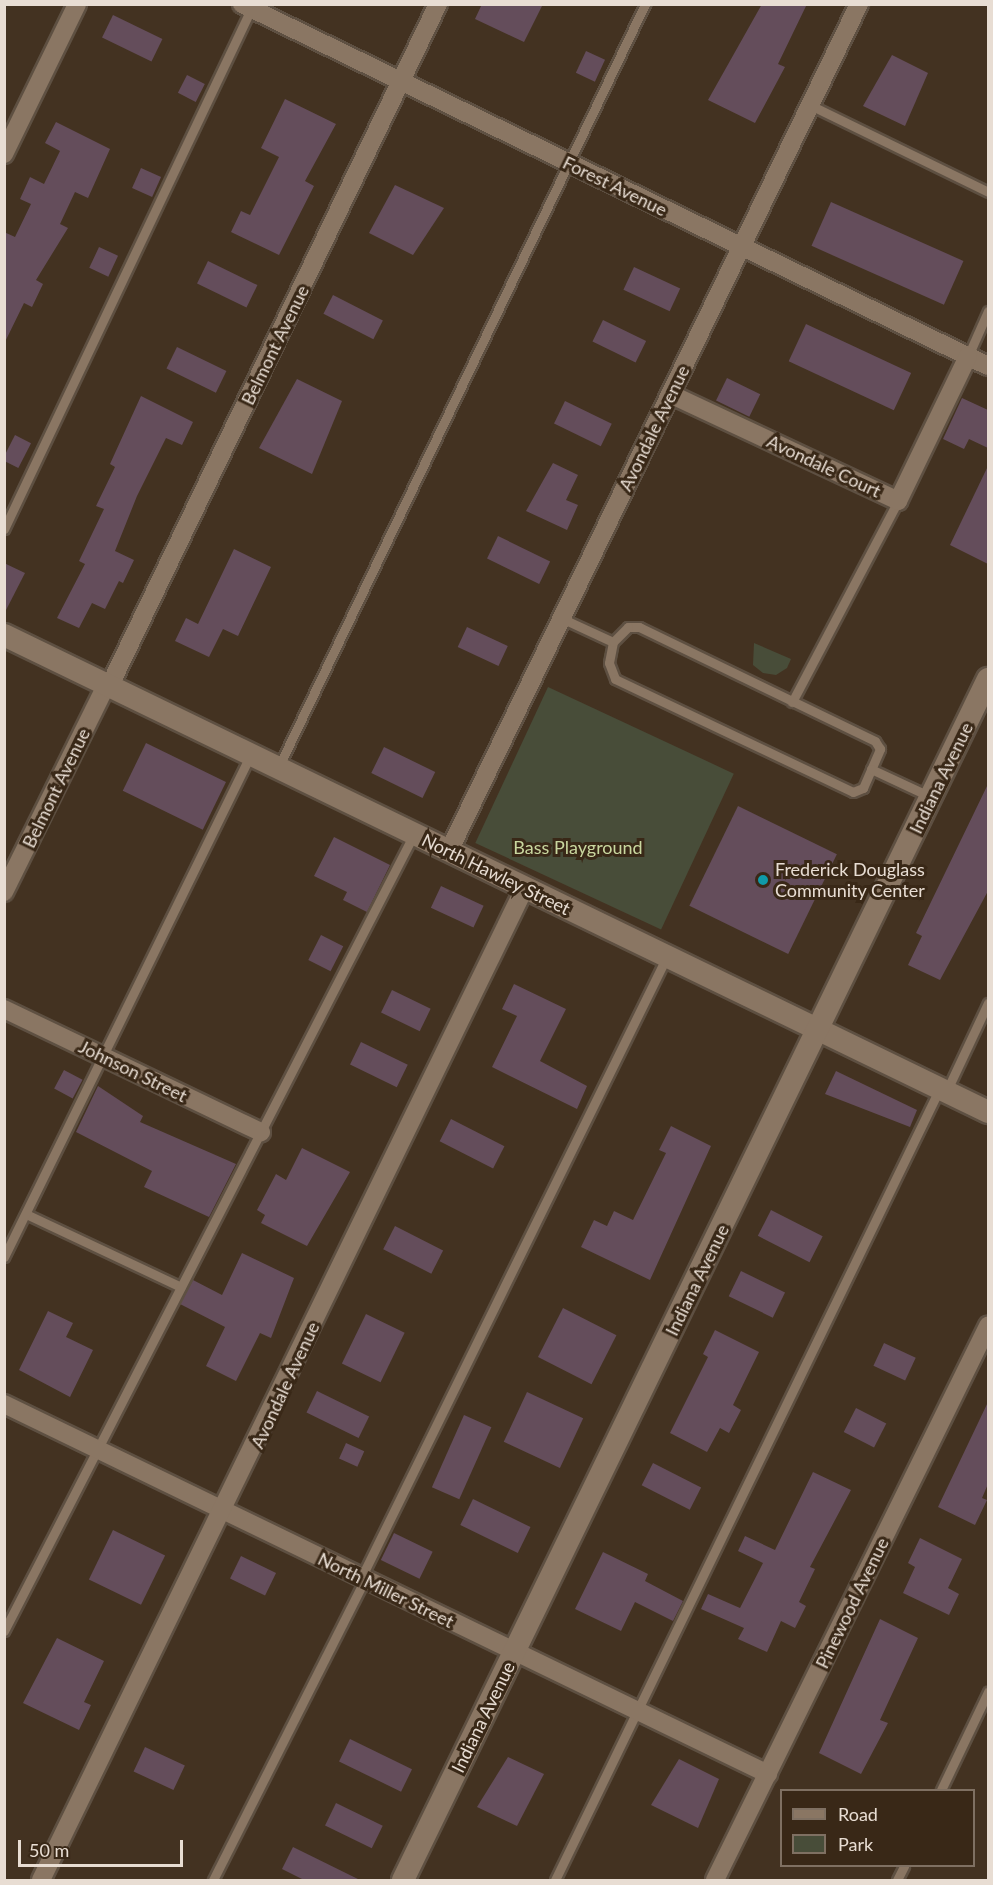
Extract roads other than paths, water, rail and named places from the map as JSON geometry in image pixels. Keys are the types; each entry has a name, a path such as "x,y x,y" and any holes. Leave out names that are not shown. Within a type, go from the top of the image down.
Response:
{"street":[{"path":"4,154 76,4"},
{"name":"Belmont Avenue","path":"4,892 108,685 438,4"},
{"name":"Avondale Avenue","path":"449,851 858,4"},
{"name":"Forest Avenue","path":"248,6 988,366"},
{"name":"Avondale Court","path":"670,394 898,501 968,356"},
{"name":"North Hawley Street","path":"4,634 988,1112"},
{"name":"Indiana Avenue","path":"403,1881 819,1031 988,679"},
{"name":"Avondale Avenue","path":"41,1881 226,1512 525,888"},
{"name":"Johnson Street","path":"4,1009 261,1132"},
{"name":"Pinewood Avenue","path":"715,1881 988,1326"},
{"name":"North Miller Street","path":"4,1404 768,1774"}],"lane":[{"path":"278,768 645,4"},
{"path":"4,529 248,6"},
{"path":"810,105 988,192"},
{"path":"968,356 988,311"},
{"path":"792,702 898,501"},
{"path":"561,618 612,642"},
{"path":"628,627 639,627 792,702 875,741 880,749 862,788 854,792 615,679 609,663 612,642 628,627"},
{"path":"4,1257 106,1058 251,754"},
{"path":"871,769 932,797"},
{"path":"4,1631 414,834"},
{"path":"213,1881 667,956"},
{"path":"555,1881 943,1090 988,1003"},
{"path":"26,1214 181,1287"},
{"path":"941,1789 988,1692"},
{"path":"897,1881 904,1867"}],"place":[{"name":"Frederick Douglass Community Center","path":"763,880"}],"park label":[{"name":"Bass Playground","path":"578,847"}]}
